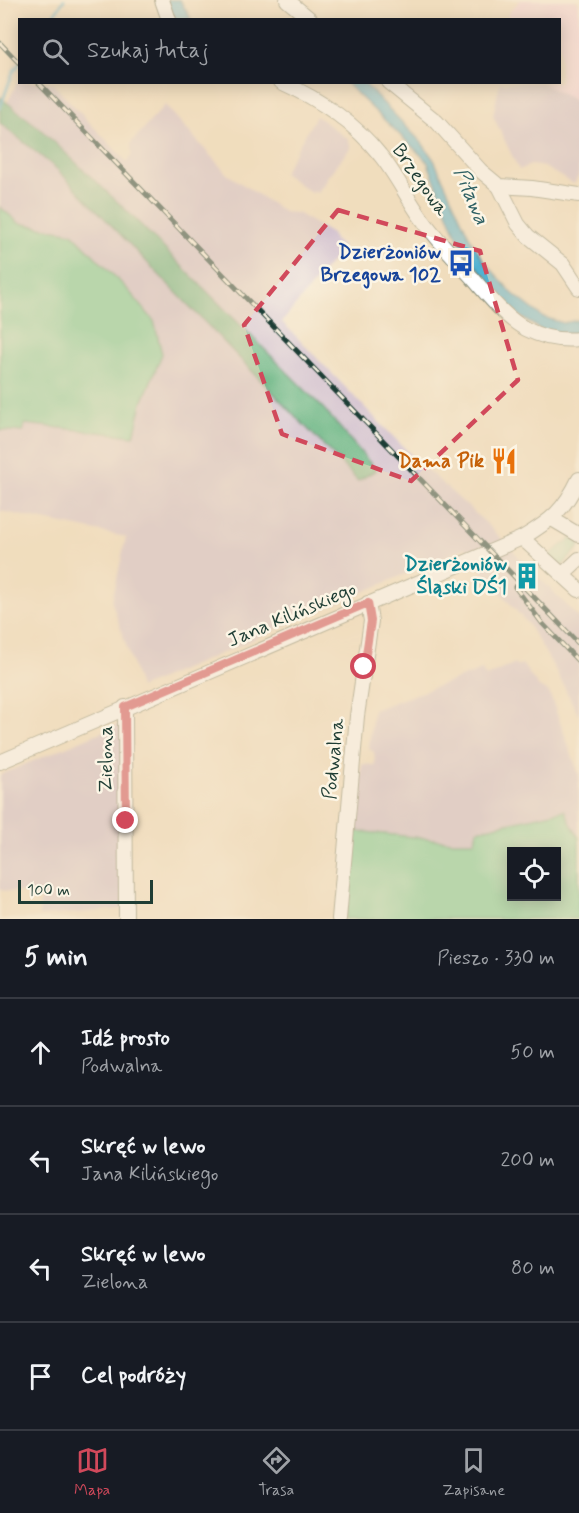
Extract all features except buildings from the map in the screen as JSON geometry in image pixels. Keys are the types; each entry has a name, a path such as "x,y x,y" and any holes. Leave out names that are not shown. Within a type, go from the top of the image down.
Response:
{"street":[{"path":"162,0 169,18"},
{"path":"287,0 308,18"},
{"name":"Brzegowa","path":"285,84 316,99 351,125 373,147 392,171 429,228 508,316 524,328 544,338 579,339"},
{"path":"390,84 437,122 481,171 499,186 518,224 528,236 564,264 579,288"},
{"path":"499,186 578,192"},
{"name":"Jana Kilińskiego","path":"0,762 522,538 558,513 579,479"},
{"path":"552,519 579,535"},
{"path":"522,538 579,590"},
{"path":"563,574 579,559"},
{"name":"Podwalna","path":"339,919 357,716 371,621 368,603"},
{"name":"Zielona","path":"125,707 126,919"}],"highlighted area":[{"path":"338,210 480,251 518,380 411,481 282,434 244,325"}],"shaded area":[{"path":"520,0 575,0 579,3 579,103 543,84 561,84 561,18 510,18 507,15"},
{"path":"18,81 18,84 53,84 127,162 132,155 131,143 165,105 227,174 284,212 297,213 332,234 334,240 343,247 282,322 415,459 485,522 579,618 579,716 528,624 480,569 466,548 140,688 112,602 126,537 0,511 0,430 23,432 24,424 133,436 72,233 19,223 0,207 0,117"},
{"path":"500,84 543,84 579,103 579,175 574,184 544,167 531,165 519,170 493,116"},
{"path":"316,116 348,139 351,147 317,193 314,191 312,193 283,173"},
{"path":"515,663 517,666 522,664 539,687 549,692 579,775 579,838 570,822 475,841 452,841 356,831 362,764 374,765 375,763 374,752 369,749 373,710 482,670 486,677"},
{"path":"122,723 123,909 39,916 41,895 0,890 0,775"}],"green space":[{"path":"0,97 38,127 123,207 324,409 376,470 358,481 58,170 0,123"},
{"path":"0,207 19,223 72,233 128,290 154,321 162,354 142,403 134,436 25,424 23,432 0,430"},
{"path":"572,538 579,541 579,548 562,566 548,556"},
{"path":"565,810 579,838 579,919 345,919 356,831 452,841 475,841 477,830"}],"water":[{"path":"166,0 180,0 190,18 175,18"},
{"path":"347,84 365,84 422,143 434,160 471,240 485,262 512,293 543,317 563,323 579,320 579,334 541,330 521,317 493,288 456,234 427,161"}],"waterway":[{"path":"51,18 64,0"},
{"path":"0,108 13,72 18,66"}],"railway":[{"path":"0,43 18,62"},
{"path":"40,84 579,644"},
{"path":"515,587 542,623 579,662"}],"place":[{"name":"Dzierżoniów Brzegowa 102","path":"461,263"},
{"name":"Dama Pik","path":"504,461"},
{"name":"Dzierżoniów Śląski DŚ1","path":"527,576"}],"route":[{"path":"126,821 125,707 368,603 371,621 364,667"}],"water label":[{"name":"Piława","path":"471,196"}]}
